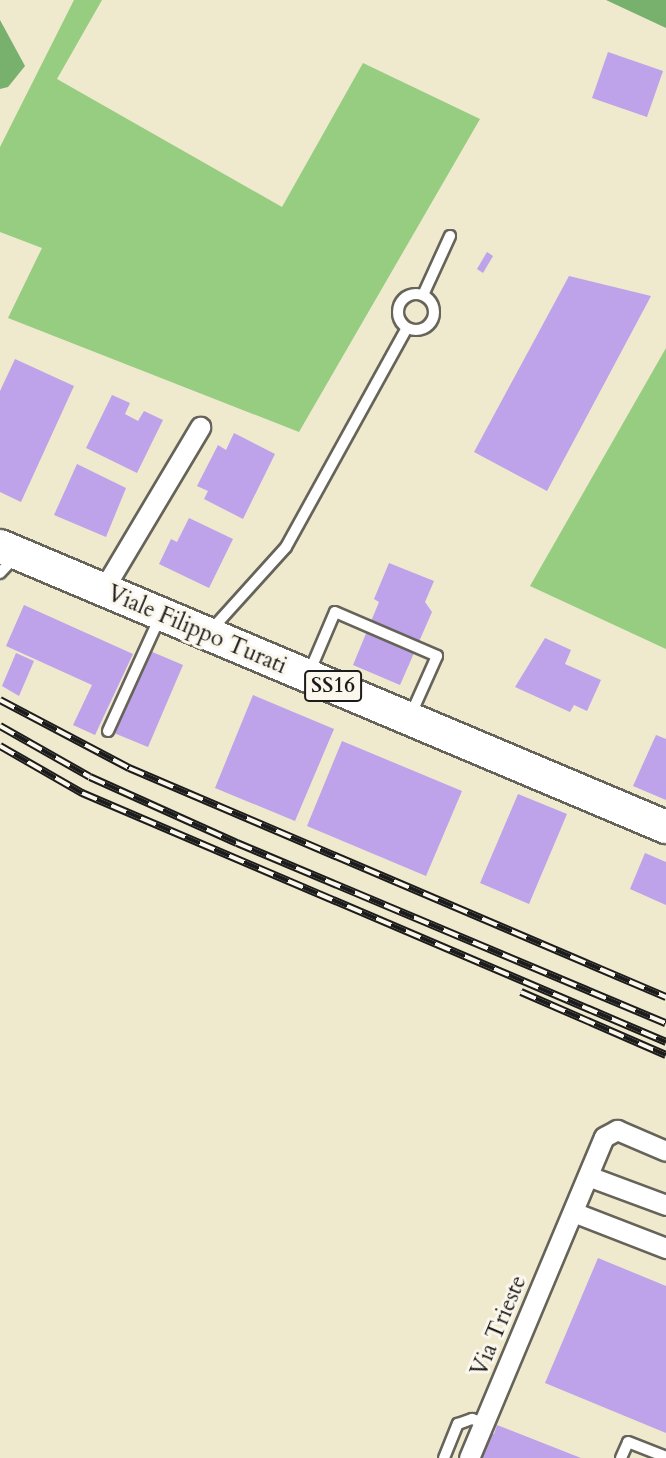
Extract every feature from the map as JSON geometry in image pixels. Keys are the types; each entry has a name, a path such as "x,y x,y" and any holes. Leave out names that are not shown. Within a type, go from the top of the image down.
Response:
{"main road":[{"name":"Viale Filippo Turati","path":"6,557 103,590 666,827"}],"street":[{"path":"103,590 200,427"},
{"name":"Via Trieste","path":"470,1458 608,1132 617,1130 666,1151"},
{"path":"588,1176 666,1205"},
{"path":"573,1212 666,1248"}],"lane":[{"path":"422,295 450,236"},
{"path":"422,295 432,303 432,320 419,330 407,328 400,319 399,307 406,297 422,295"},
{"path":"207,635 286,547 407,328"},
{"path":"308,676 335,612 436,656 410,718"},
{"path":"108,731 161,615"},
{"path":"443,1458 458,1423 472,1419 484,1423"},
{"path":"621,1458 628,1442 666,1457"}],"green space":[{"path":"74,0 102,0 57,79 282,207 363,63 480,119 299,432 8,318 42,248 0,232 0,147"},
{"path":"606,0 666,0 666,28"},
{"path":"0,20 25,66 8,87 0,89"},
{"path":"666,348 666,649 530,586"}],"building":[{"path":"608,52 663,71 647,117 592,98"},
{"path":"487,252 493,256 483,273 477,269"},
{"path":"569,276 651,296 547,491 474,452"},
{"path":"15,359 74,386 21,502 0,492 0,391"},
{"path":"112,395 130,403 125,414 138,421 144,411 163,420 137,473 86,448"},
{"path":"234,433 275,454 243,519 204,499 208,491 197,486 218,445 226,450"},
{"path":"77,464 126,488 106,537 54,515"},
{"path":"189,518 233,539 209,588 159,564 171,539 177,542"},
{"path":"389,563 434,581 425,602 432,612 400,685 353,665 379,602 374,599"},
{"path":"24,605 133,654 95,735 73,725 92,685 6,646"},
{"path":"545,638 571,650 565,664 601,680 587,711 574,705 570,712 515,687"},
{"path":"150,651 183,665 148,747 114,733"},
{"path":"16,653 34,661 19,696 2,686"},
{"path":"253,695 334,729 295,821 215,788"},
{"path":"656,735 666,739 666,800 633,786"},
{"path":"342,741 462,791 426,876 307,826"},
{"path":"518,794 567,814 529,904 480,883"},
{"path":"645,853 666,862 666,905 630,889"},
{"path":"598,1258 666,1286 666,1433 545,1383"},
{"path":"497,1425 581,1458 477,1458 488,1432 494,1434"}],"railway":[{"path":"0,700 129,768 666,997"},
{"path":"0,726 90,777 237,843 666,1023"},
{"path":"0,746 82,793 666,1042"},
{"path":"521,992 666,1055"}]}
